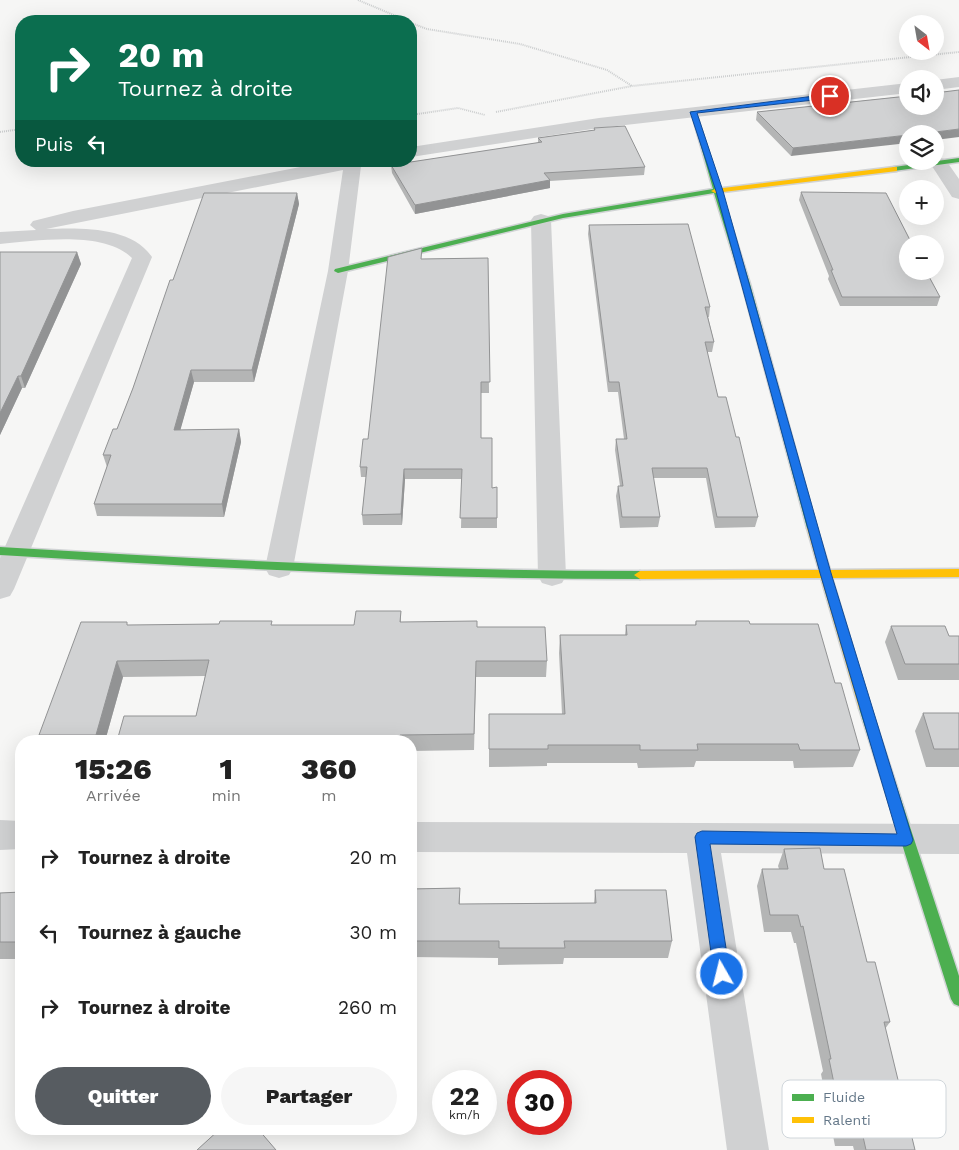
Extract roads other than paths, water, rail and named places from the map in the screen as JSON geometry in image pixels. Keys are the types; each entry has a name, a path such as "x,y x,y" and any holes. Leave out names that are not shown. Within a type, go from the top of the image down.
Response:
{"street":[{"path":"944,84 959,82"},
{"path":"417,151 599,123 899,89"},
{"path":"693,112 720,191 825,573 906,840 959,999"},
{"path":"944,162 959,160"},
{"path":"0,237 73,216 331,167"},
{"path":"279,568 338,271 356,167"},
{"path":"338,271 541,220 597,209 899,168"},
{"path":"944,170 959,194"},
{"path":"541,220 552,576"},
{"path":"0,237 89,236 119,242 138,250 142,257 140,266 8,551 0,589"},
{"path":"8,551 122,560 279,568 552,576 959,573"},
{"path":"0,835 15,835"},
{"path":"417,836 959,839"},
{"path":"702,837 748,1150"}]}
